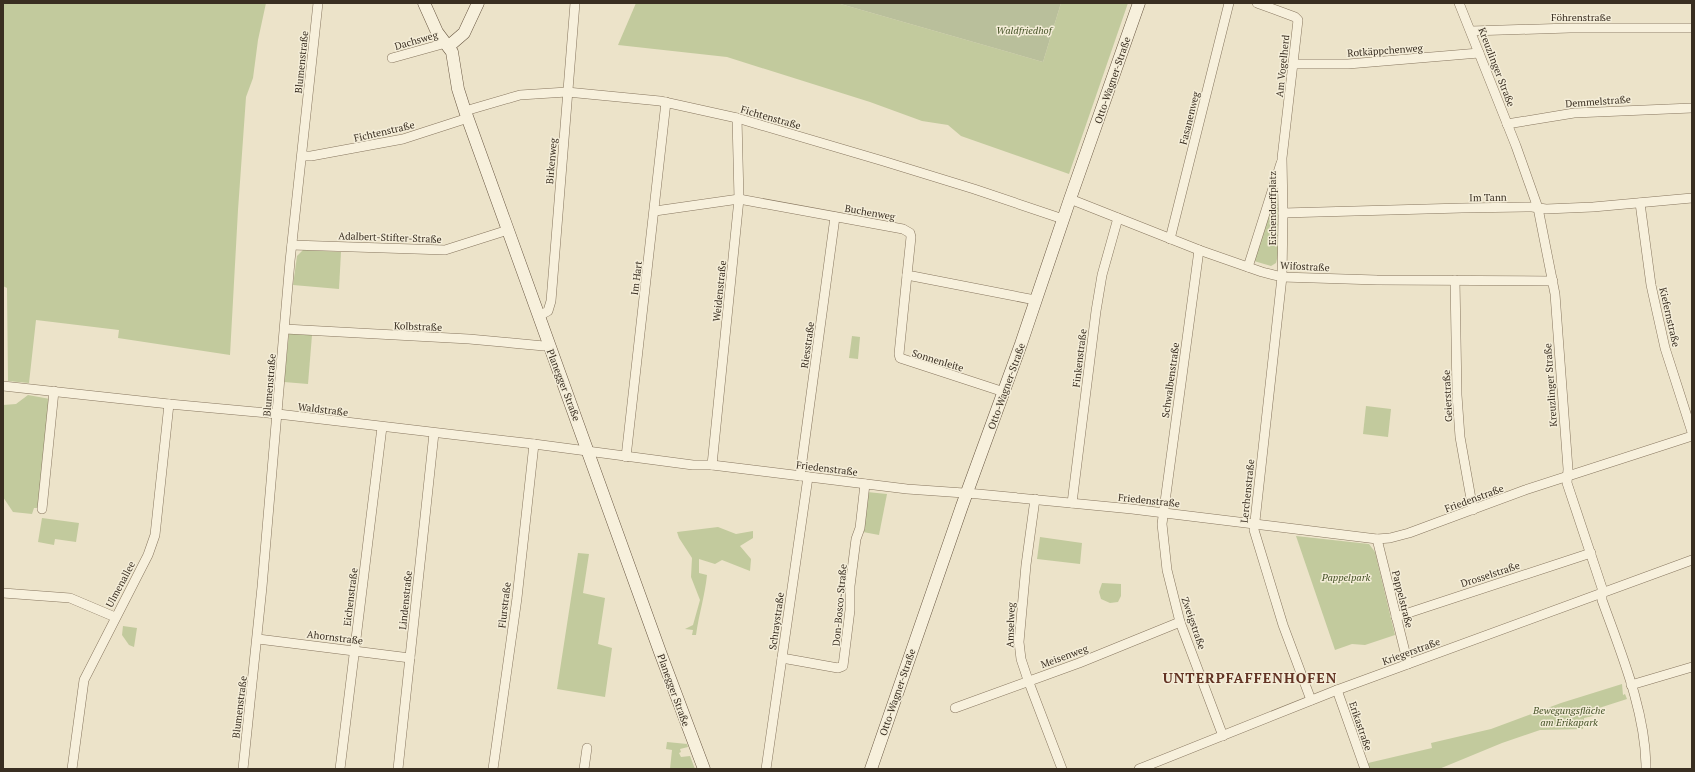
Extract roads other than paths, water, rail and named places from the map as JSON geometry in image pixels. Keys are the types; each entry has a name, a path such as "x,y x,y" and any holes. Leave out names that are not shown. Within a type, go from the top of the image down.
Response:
{"street":[{"name":"Blumenstraße","path":"243,769 258,639 292,245 318,3"},
{"name":"Planegger Straße","path":"424,3 435,28 447,44 454,59 458,89 660,652 704,769"},
{"path":"447,44 459,38 464,32 478,3"},
{"name":"Birkenweg","path":"539,316 548,311 551,301 575,3"},
{"name":"Otto-Wagner-Straße","path":"871,769 966,493 1004,392 1139,3"},
{"name":"Fasanenweg","path":"1170,239 1229,3"},
{"name":"Am Vogelherd","path":"1258,3 1295,17 1298,20 1282,158"},
{"name":"Kreuzlinger Straße","path":"1459,3 1507,124 1538,208 1553,281 1568,478 1567,483 1602,588 1602,600 1631,685 1644,737 1646,769"},
{"name":"Föhrenstraße","path":"1471,31 1581,28 1692,28"},
{"name":"Dachsweg","path":"392,58 447,44"},
{"name":"Rotkäppchenweg","path":"1293,64 1350,64 1479,53"},
{"name":"Fichtenstraße","path":"302,156 311,156 397,141 520,95 567,92 666,102 737,118 946,180 1063,219"},
{"name":"Im Hart","path":"626,457 655,211 666,102"},
{"name":"Demmelstraße","path":"1507,124 1574,113 1692,108"},
{"name":"Weidenstraße","path":"712,465 739,199 737,118"},
{"name":"Eichendorffplatz","path":"1282,158 1282,277"},
{"name":"Eichendorffplatz","path":"1248,267 1282,158"},
{"name":"Im Tann","path":"1283,213 1593,207 1692,198"},
{"name":"Buchenweg","path":"655,211 739,199 903,229 910,233 907,275"},
{"name":"Wifostraße","path":"1070,199 1199,250 1282,277 1377,280 1553,281"},
{"name":"Kiefernstraße","path":"1640,203 1651,285 1665,348 1692,432"},
{"name":"Riesstraße","path":"804,476 835,217"},
{"name":"Finkenstraße","path":"1072,503 1096,306 1102,275 1118,218"},
{"name":"Adalbert-Stifter-Straße","path":"292,245 445,250 508,230"},
{"name":"Schwalbenstraße","path":"1163,513 1199,250"},
{"path":"907,275 1035,300"},
{"name":"Sonnenleite","path":"907,275 899,354 900,358 1004,392"},
{"name":"Lerchenstraße","path":"1282,277 1254,530 1282,625 1311,700"},
{"name":"Geierstraße","path":"1455,280 1457,395 1460,437 1474,510"},
{"name":"Kolbstraße","path":"285,330 469,339 544,346 549,344"},
{"name":"Waldstraße","path":"3,386 278,414 534,444 589,452"},
{"path":"42,509 54,391"},
{"name":"Ulmenallee","path":"72,769 84,680 148,555 155,535 169,404"},
{"name":"Eichenstraße","path":"340,769 382,427"},
{"name":"Lindenstraße","path":"398,769 434,433"},
{"name":"Friedenstraße","path":"589,452 693,465 712,465 907,489 1034,499 1163,513 1377,540 1400,536 1525,490 1568,478 1692,436"},
{"name":"Flurstraße","path":"494,769 517,598 534,444"},
{"name":"Schraystraße","path":"766,769 782,658 804,476"},
{"name":"Don-Bosco-Straße","path":"782,658 838,668 843,666 850,610 850,586 856,539 860,528 865,484"},
{"name":"Amselweg","path":"1034,499 1019,628 1020,651 1028,680 1062,769"},
{"name":"Zweigstraße","path":"1163,513 1162,524 1165,553 1171,588 1180,622 1223,736"},
{"name":"Pappelstraße","path":"1377,540 1408,664"},
{"name":"Drosselstraße","path":"1396,617 1591,553"},
{"name":"Kriegerstraße","path":"1139,769 1337,690 1692,560"},
{"path":"3,593 70,598 115,617"},
{"name":"Meisenweg","path":"956,708 1180,622"},
{"name":"Ahornstraße","path":"258,639 410,658"},
{"path":"1631,685 1692,667"},
{"name":"Erikastraße","path":"1337,690 1365,769"},
{"path":"584,769 587,748"}],"district":[{"name":"UNTERPFAFFENHOFEN","path":"1250,678"}],"park label":[{"name":"Waldfriedhof","path":"1024,30"},
{"name":"Pappelpark","path":"1346,577"},
{"name":"Bewegungsfläche am Erikapark","path":"1569,716"}]}
